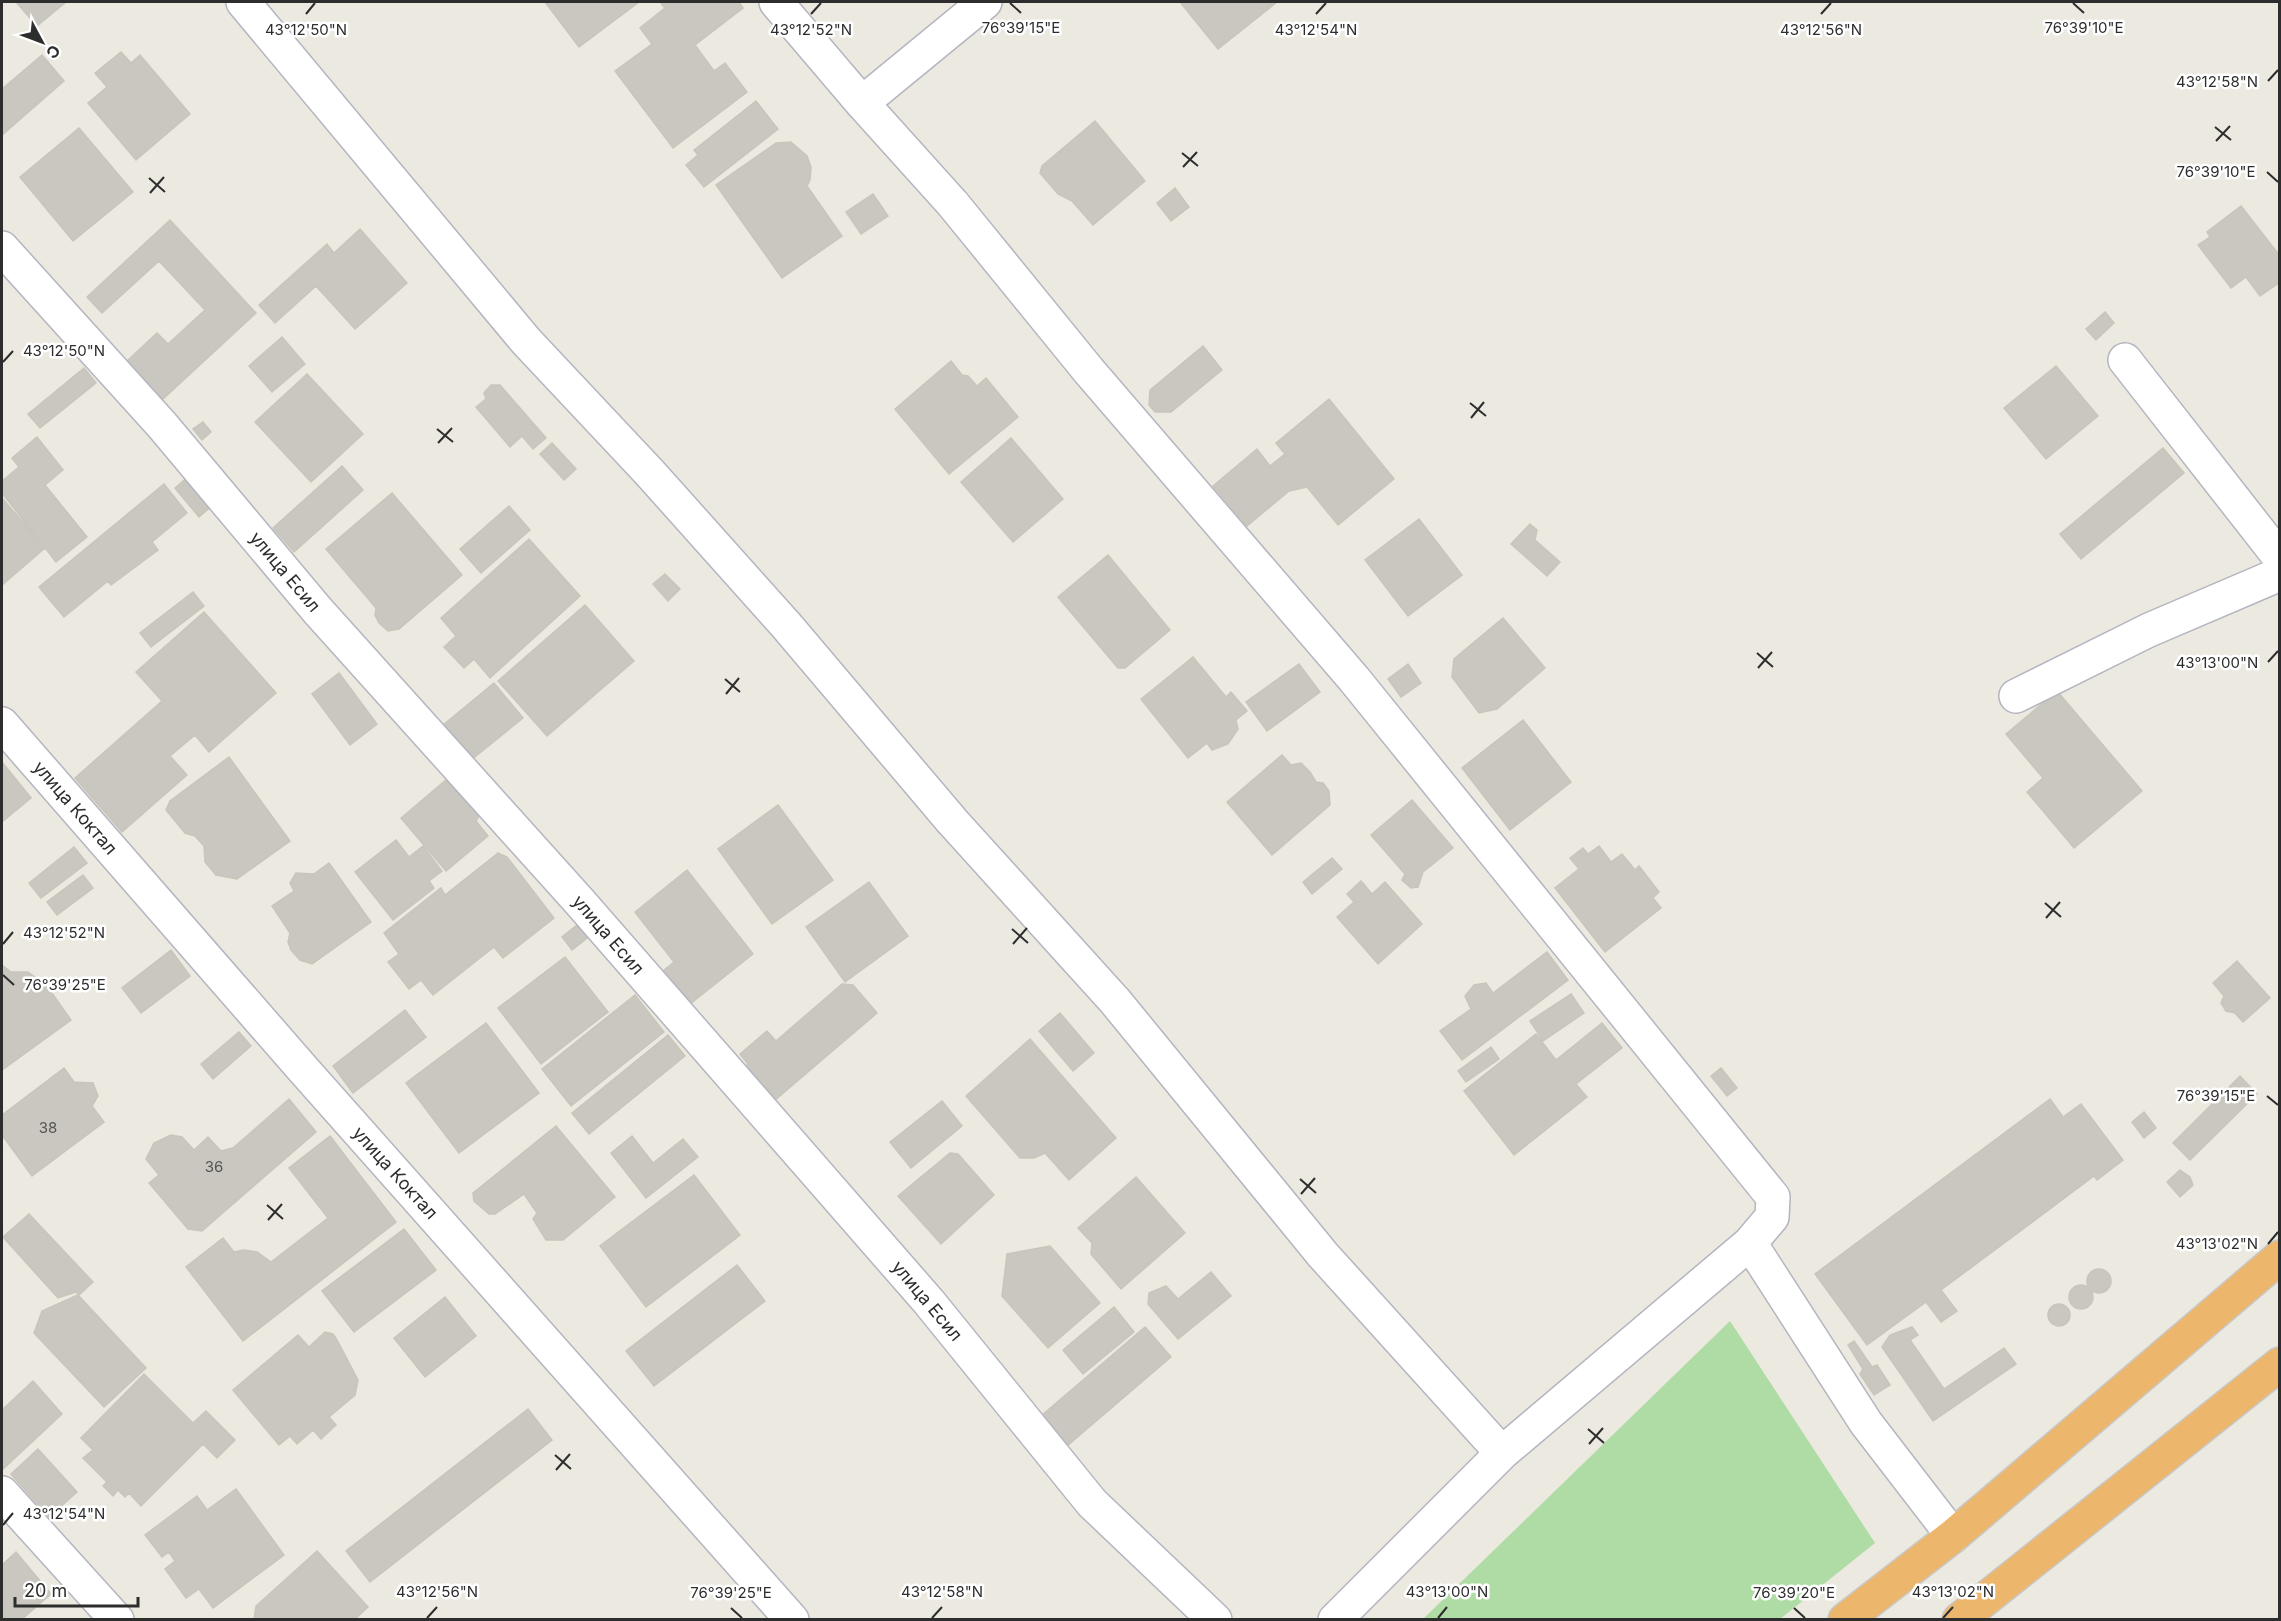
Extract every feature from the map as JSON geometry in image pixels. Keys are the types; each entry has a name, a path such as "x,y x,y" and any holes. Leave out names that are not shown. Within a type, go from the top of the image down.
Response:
{"highway":[{"path":"1845,1620 1953,1536 2280,1257"},
{"path":"1964,1617 2280,1364"}],"street":[{"path":"243,2 264,16 525,341 650,473 786,625 952,821 1114,1001 1323,1255 1502,1453"},
{"path":"776,2 861,103 953,204 1089,371 1354,679 1773,1197 1772,1217 1750,1243 1502,1453 1335,1620"},
{"path":"861,103 985,2"},
{"name":"улица Есил","path":"2,248 162,425 318,611 579,901 929,1302 1092,1503 1215,1620"},
{"path":"2126,360 2280,558"},
{"path":"2016,696 2149,630 2280,574"},
{"name":"улица Коктал","path":"2,724 302,1068 792,1620"},
{"path":"1750,1243 1866,1423 1953,1536"},
{"path":"2,1493 117,1620"}],"green space":[{"path":"1730,1321 1875,1543 1780,1619 1423,1619"}],"building":[{"path":"16,2 66,2 37,26"},
{"path":"545,2 639,2 579,47"},
{"path":"660,2 739,2 743,8 695,45 714,71 725,63 747,92 673,148 615,71 652,44 640,28 665,8"},
{"path":"1180,2 1277,2 1218,49"},
{"path":"121,52 131,63 140,55 190,114 136,160 88,103 107,87 95,73"},
{"path":"42,55 64,81 2,135 2,89"},
{"path":"756,101 778,129 704,187 686,165 698,155 694,150"},
{"path":"1095,121 1145,181 1093,225 1072,201 1058,194 1040,173 1042,166"},
{"path":"79,128 133,192 73,241 20,177"},
{"path":"791,142 807,156 811,167 807,186 842,236 782,278 716,185 776,143"},
{"path":"1175,188 1189,207 1171,221 1157,203"},
{"path":"873,194 888,216 861,234 846,212"},
{"path":"2241,206 2280,256 2280,282 2260,296 2246,277 2231,288 2198,245 2210,237 2207,232"},
{"path":"170,220 256,313 162,400 127,361 157,333 168,344 205,310 159,261 102,313 87,297"},
{"path":"360,229 407,283 355,329 316,286 275,323 259,305 327,244 334,253"},
{"path":"2105,312 2114,323 2096,340 2086,329"},
{"path":"282,337 305,364 272,392 249,366"},
{"path":"1203,346 1222,370 1171,412 1155,412 1149,405 1150,390"},
{"path":"951,361 962,375 968,376 977,386 986,378 1018,417 949,474 895,409"},
{"path":"2056,366 2098,416 2046,459 2004,408"},
{"path":"84,368 96,383 40,428 28,414"},
{"path":"307,374 363,434 311,482 255,422"},
{"path":"491,385 500,385 546,438 533,449 522,436 510,447 476,407 486,399 484,393"},
{"path":"1329,399 1394,479 1338,525 1307,487 1289,491 1247,526 1213,486 1257,449 1270,466 1285,454 1276,443"},
{"path":"203,422 211,432 202,440 193,429"},
{"path":"37,437 63,470 45,485 87,537 56,562 2,493 2,481 19,467 12,458"},
{"path":"1011,438 1063,499 1013,542 961,482"},
{"path":"552,443 576,469 564,480 540,454"},
{"path":"2163,448 2184,473 2081,559 2060,534"},
{"path":"342,466 363,490 294,552 273,528"},
{"path":"189,476 213,505 199,517 175,488"},
{"path":"164,484 187,513 152,542 158,550 111,585 108,581 64,617 39,587"},
{"path":"392,493 462,575 399,629 388,631 379,623 375,615 376,608 326,549"},
{"path":"2,498 45,548 2,585"},
{"path":"509,506 530,530 481,573 460,549"},
{"path":"1419,519 1462,575 1408,616 1365,560"},
{"path":"1530,524 1537,530 1535,540 1560,562 1547,576 1511,544"},
{"path":"529,539 580,596 490,678 474,659 464,668 444,647 456,636 441,618"},
{"path":"1108,555 1170,630 1125,668 1118,668 1058,597"},
{"path":"665,574 680,589 668,601 653,584"},
{"path":"193,592 204,606 151,647 140,633"},
{"path":"585,605 634,661 547,736 498,681"},
{"path":"204,612 276,693 209,752 195,735 170,756 187,775 122,832 75,778 162,701 136,672"},
{"path":"1503,618 1545,668 1497,709 1479,713 1452,677 1454,659"},
{"path":"1193,657 1226,697 1231,692 1247,711 1236,720 1238,729 1228,744 1212,750 1207,743 1188,758 1141,699"},
{"path":"1299,664 1320,692 1267,731 1246,702"},
{"path":"1408,664 1421,683 1401,697 1388,679"},
{"path":"339,673 377,724 350,745 312,694"},
{"path":"494,683 523,718 471,760 443,725"},
{"path":"2057,691 2142,791 2074,848 2027,792 2043,778 2006,734"},
{"path":"1523,720 1571,782 1510,830 1462,768"},
{"path":"1282,755 1291,765 1301,763 1316,782 1323,783 1329,791 1330,805 1272,855 1227,802"},
{"path":"229,757 290,841 237,879 216,875 205,862 204,846 195,836 185,833 166,810 170,801"},
{"path":"2,762 31,798 2,822"},
{"path":"447,779 479,816 476,821 488,836 446,871 401,818"},
{"path":"1412,800 1453,848 1423,872 1418,887 1411,888 1402,880 1405,874 1371,835"},
{"path":"778,805 833,880 772,924 718,849"},
{"path":"396,840 409,857 423,846 442,871 429,881 434,888 393,920 355,872"},
{"path":"1599,846 1611,862 1622,854 1635,870 1639,866 1659,892 1653,898 1661,908 1605,952 1555,888 1579,869 1570,858 1583,848 1588,854"},
{"path":"74,847 87,863 41,898 29,883"},
{"path":"498,853 507,857 554,918 503,958 494,947 433,995 421,980 409,989 388,962 399,954 384,933 441,888 445,895"},
{"path":"1332,858 1342,869 1312,894 1303,882"},
{"path":"329,863 371,922 312,964 300,960 291,950 288,942 290,933 272,906 294,891 290,883 296,873 314,874"},
{"path":"687,870 753,954 685,1008 658,975 674,962 635,912"},
{"path":"83,875 93,888 57,915 47,902"},
{"path":"1361,881 1372,894 1385,882 1422,924 1378,964 1337,917 1354,902 1347,894"},
{"path":"869,882 908,936 845,982 806,927"},
{"path":"577,925 587,938 572,950 562,937"},
{"path":"171,950 190,976 141,1013 122,988"},
{"path":"1547,952 1568,980 1462,1060 1440,1031 1471,1009 1465,996 1474,985 1486,983 1493,993"},
{"path":"565,957 608,1012 541,1064 498,1008"},
{"path":"2237,961 2270,998 2243,1022 2235,1013 2226,1011 2221,1003 2224,996 2213,983"},
{"path":"2,965 11,972 28,972 47,986 71,1020 2,1070"},
{"path":"842,984 853,985 877,1013 774,1101 745,1067 748,1064 740,1054 767,1031 776,1041"},
{"path":"1571,994 1584,1013 1543,1041 1530,1021"},
{"path":"635,995 664,1032 571,1106 542,1069"},
{"path":"405,1010 426,1037 353,1093 333,1066"},
{"path":"1060,1013 1094,1053 1073,1071 1039,1031"},
{"path":"486,1023 539,1093 459,1153 406,1083"},
{"path":"1602,1023 1622,1048 1576,1084 1587,1097 1514,1155 1464,1091 1536,1034 1556,1060"},
{"path":"239,1032 251,1046 213,1079 201,1064"},
{"path":"668,1035 685,1056 589,1134 572,1113"},
{"path":"1030,1039 1116,1138 1069,1180 1045,1153 1034,1158 1020,1158 966,1096"},
{"path":"1491,1047 1499,1059 1466,1082 1458,1071"},
{"path":"64,1068 74,1082 93,1083 98,1096 92,1106 104,1122 32,1176 2,1135 2,1115"},
{"path":"1721,1068 1737,1088 1727,1096 1711,1076"},
{"path":"2240,1076 2257,1094 2190,1160 2173,1143"},
{"path":"289,1099 316,1132 202,1231 188,1229 149,1183 159,1175 146,1159 154,1143 171,1135 182,1137 194,1150 208,1137 221,1151 233,1148"},
{"path":"2050,1099 2063,1117 2081,1104 2123,1160 2097,1180 2094,1176 1941,1290 1957,1311 1941,1322 1926,1302 1867,1345 1815,1274"},
{"path":"942,1101 962,1126 911,1168 890,1142"},
{"path":"2144,1112 2156,1128 2144,1138 2132,1122"},
{"path":"556,1126 615,1197 563,1240 546,1240 533,1219 537,1213 524,1194 495,1214 489,1214 474,1201 473,1193"},
{"path":"330,1136 396,1222 243,1341 186,1267 223,1238 234,1252 244,1250 257,1252 271,1262 328,1218 289,1168"},
{"path":"632,1136 653,1163 683,1139 698,1157 646,1198 611,1153"},
{"path":"950,1153 958,1154 994,1195 941,1244 898,1196"},
{"path":"2180,1170 2190,1177 2193,1185 2180,1197 2167,1182"},
{"path":"694,1175 740,1235 646,1307 600,1246"},
{"path":"1136,1177 1185,1233 1121,1289 1091,1254 1092,1243 1078,1228"},
{"path":"29,1214 93,1282 79,1295 76,1292 58,1298 3,1237"},
{"path":"404,1229 436,1270 354,1332 322,1291"},
{"path":"1050,1246 1100,1303 1048,1348 1002,1296 1007,1254"},
{"path":"737,1265 765,1301 654,1386 626,1351"},
{"path":"2099,1269 2107,1273 2111,1281 2107,1289 2099,1293 2091,1289 2087,1281 2091,1273"},
{"path":"1211,1272 1231,1296 1178,1339 1148,1304 1149,1293 1166,1286 1178,1299"},
{"path":"2081,1285 2089,1289 2093,1297 2089,1305 2081,1309 2073,1305 2069,1297 2073,1289"},
{"path":"78,1295 146,1368 104,1407 34,1333 42,1311"},
{"path":"445,1297 476,1336 425,1377 394,1338"},
{"path":"2055,1304 2063,1304 2070,1311 2070,1319 2063,1326 2055,1326 2048,1319 2048,1311"},
{"path":"1114,1307 1134,1332 1083,1374 1063,1350"},
{"path":"1145,1327 1171,1357 1067,1446 1041,1416"},
{"path":"1912,1327 1918,1335 1910,1340 1944,1389 2004,1348 2016,1364 1933,1421 1882,1347 1890,1335"},
{"path":"325,1332 333,1334 358,1380 355,1395 329,1417 336,1425 321,1439 313,1430 297,1444 290,1436 279,1445 233,1390 298,1335 309,1347"},
{"path":"1854,1341 1872,1367 1877,1365 1890,1385 1874,1395 1860,1374 1863,1369 1848,1345"},
{"path":"144,1374 193,1423 206,1411 235,1440 217,1458 203,1444 141,1506 129,1493 125,1497 118,1490 113,1496 103,1486 107,1482 83,1458 93,1450 81,1438"},
{"path":"33,1381 62,1414 2,1470 2,1410"},
{"path":"528,1409 552,1440 370,1582 346,1551"},
{"path":"38,1449 77,1492 49,1517 11,1474"},
{"path":"236,1489 284,1555 213,1608 199,1589 186,1598 165,1569 175,1561 169,1552 162,1557 145,1535 197,1496 207,1510"},
{"path":"317,1551 368,1607 354,1620 254,1620 256,1606"},
{"path":"16,1552 51,1594 21,1620 2,1620 2,1565"}]}
